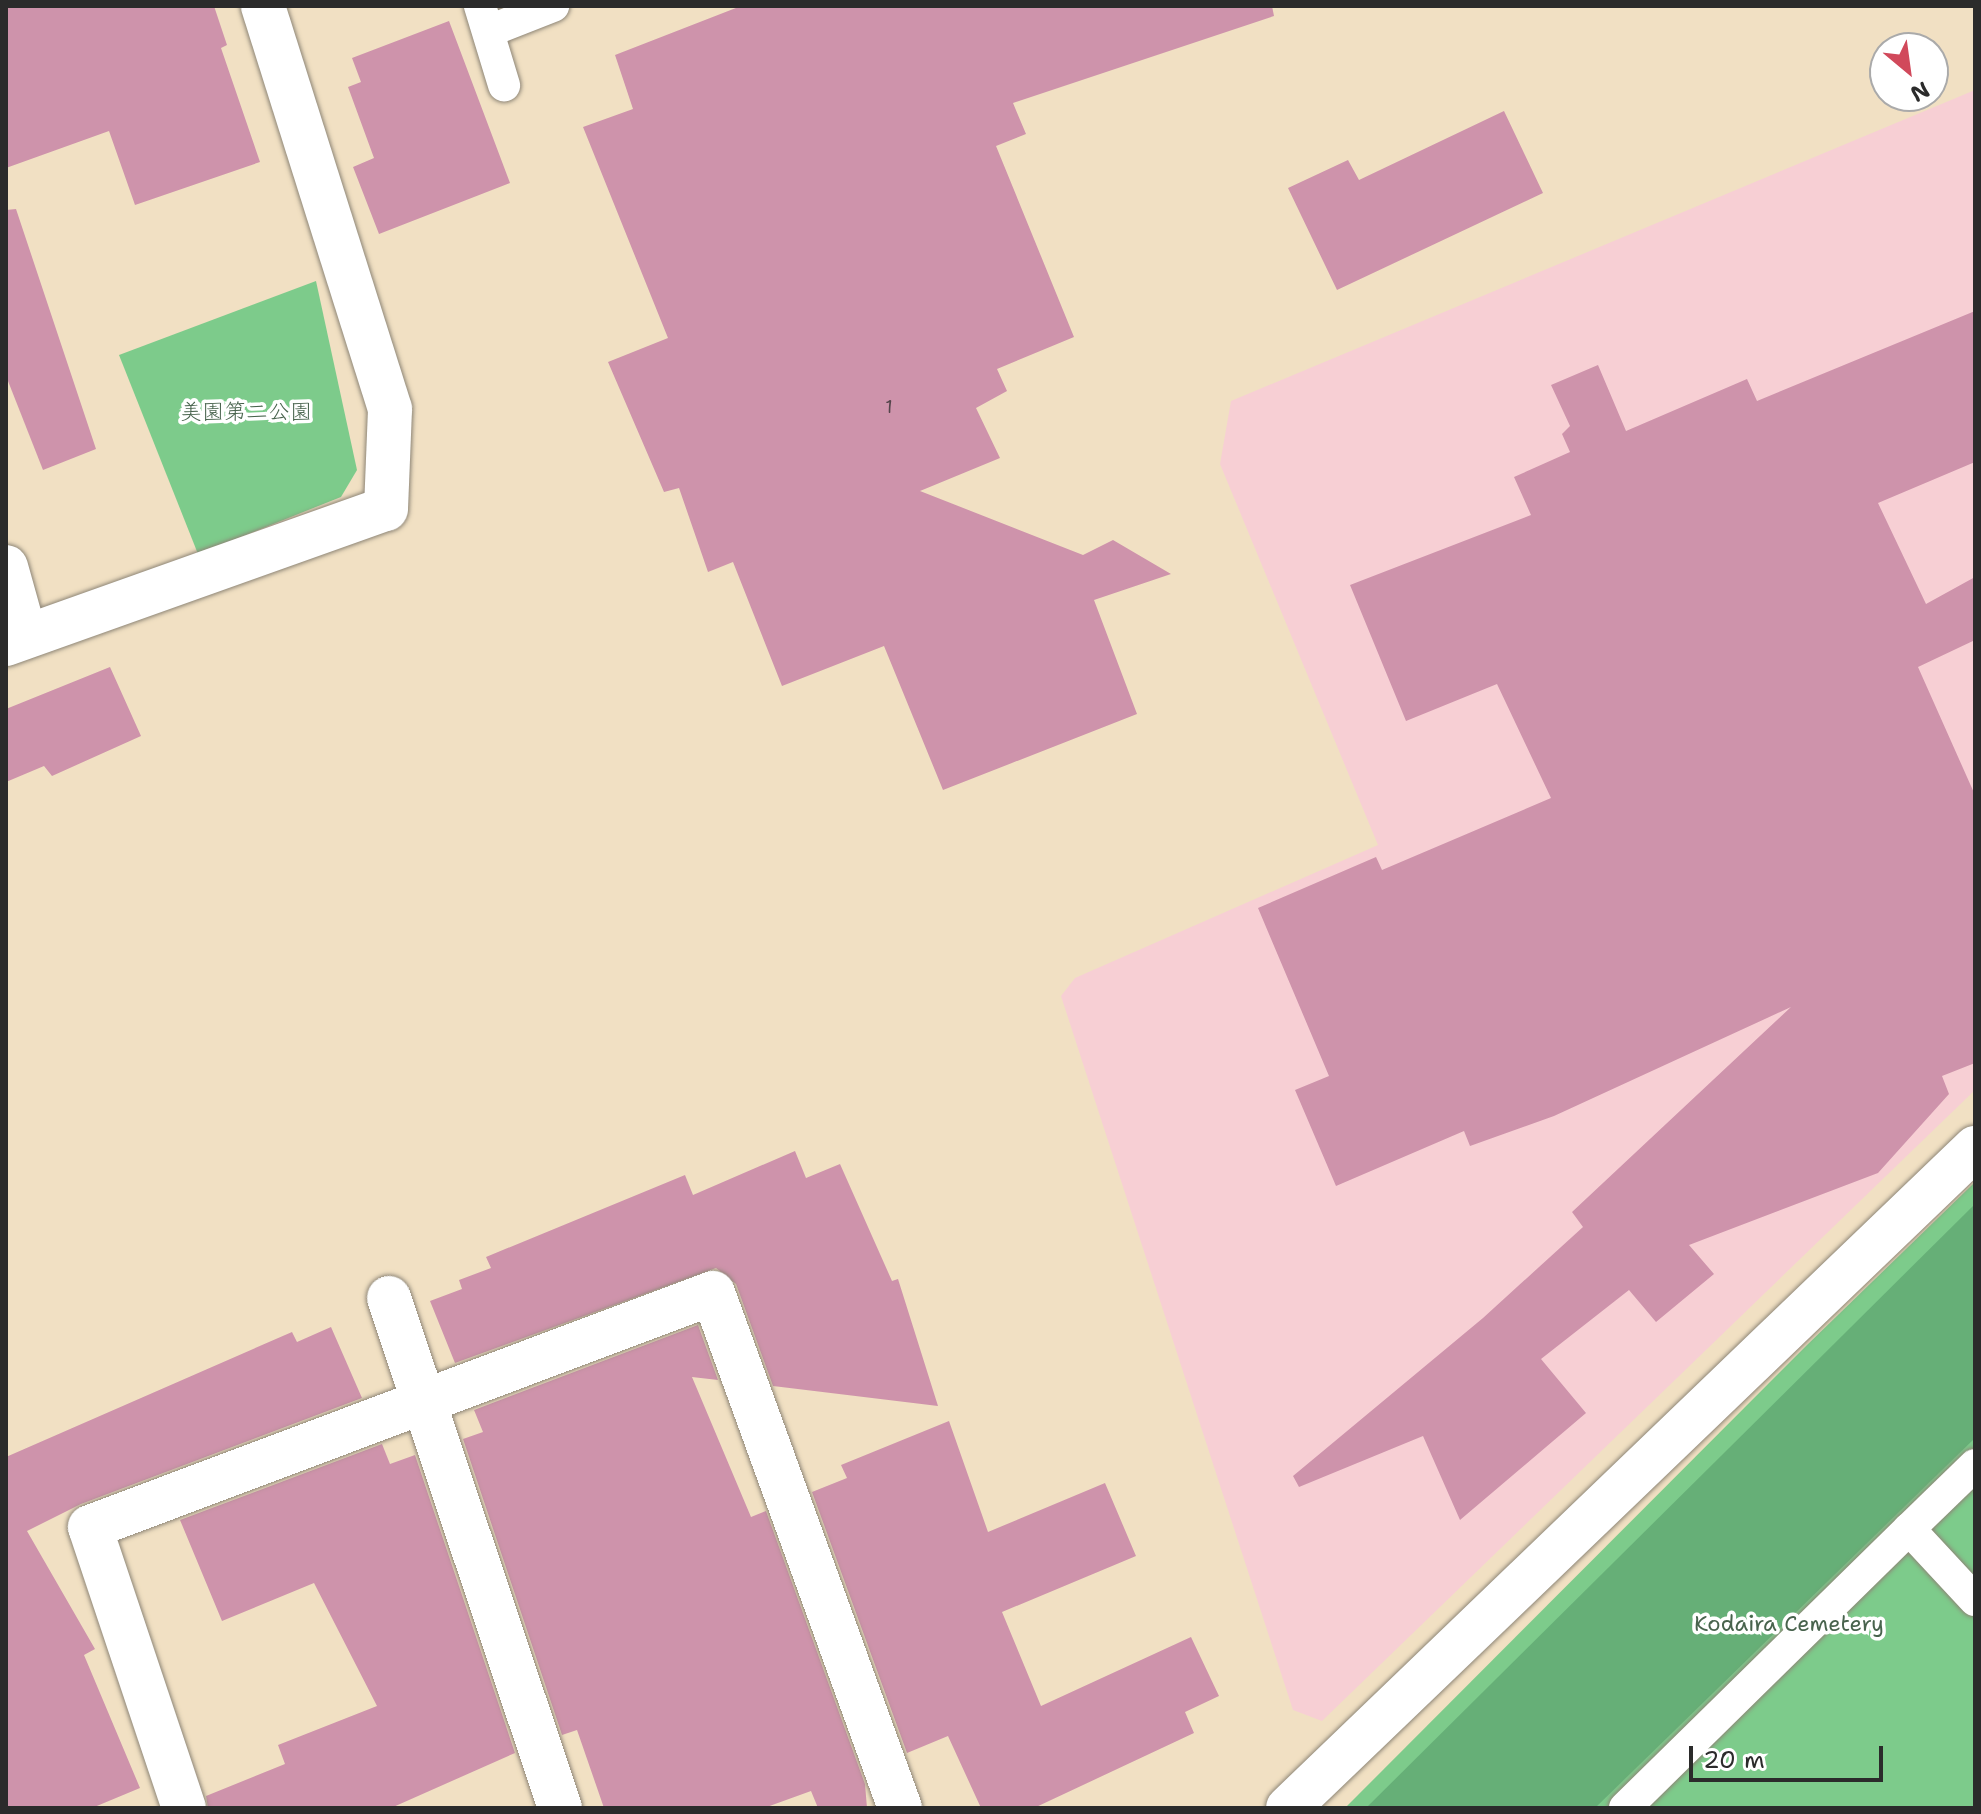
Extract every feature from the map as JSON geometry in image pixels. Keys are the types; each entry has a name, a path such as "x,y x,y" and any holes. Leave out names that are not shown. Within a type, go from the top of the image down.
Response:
{"street":[{"path":"6,567 16,640 386,509 390,409 263,6"},
{"path":"1288,1808 1975,1148"},
{"path":"184,1808 90,1527 425,1404 713,1293 900,1808"},
{"path":"389,1298 560,1808"}],"lane":[{"path":"504,85 485,18 553,6"},
{"path":"1625,1808 1975,1465"},
{"path":"1909,1529 1975,1600"}],"shaded area":[{"path":"1975,90 1975,1090 1322,1721 1293,1710 1061,996 1075,978 1378,845 1220,464 1231,401 1922,112 1949,112 1949,101"}],"green space":[{"name":"美園第二公園","path":"316,281 357,470 341,497 198,554 119,355"},
{"name":"Kodaira Cemetery","path":"1975,1182 1975,1808 1345,1808 1807,1345"},
{"path":"1975,1204 1975,1438 1595,1808 1366,1808"}],"building":[{"path":"6,6 214,6 227,45 221,48 260,162 135,205 109,131 6,168"},
{"path":"741,6 1272,6 1274,16 1013,103 1026,134 996,146 1074,337 997,369 1007,391 976,408 1000,458 920,491 1083,555 1113,540 1171,574 1094,600 1137,714 943,790 884,646 782,686 733,562 708,572 679,488 664,492 608,362 668,338 583,127 633,109 615,55"},
{"path":"449,21 510,183 379,234 353,167 374,158 348,87 361,82 352,58"},
{"path":"1504,111 1543,193 1337,290 1288,188 1348,160 1359,180"},
{"path":"16,209 96,449 43,470 6,376 6,210"},
{"path":"1975,311 1975,462 1878,503 1926,604 1975,577 1975,640 1918,667 1975,795 1975,1063 1942,1076 1949,1094 1878,1173 1689,1245 1714,1274 1656,1322 1629,1290 1541,1359 1586,1413 1460,1520 1423,1436 1299,1487 1293,1476 1483,1318 1583,1227 1572,1212 1791,1007 1554,1116 1470,1146 1464,1131 1336,1186 1295,1090 1329,1076 1258,908 1376,857 1382,870 1551,798 1497,684 1406,721 1350,585 1531,515 1514,477 1570,452 1562,434 1570,426 1551,385 1598,365 1626,431 1747,379 1757,401"},
{"path":"110,667 141,736 52,776 44,766 6,782 6,709"},
{"path":"795,1151 806,1178 840,1164 892,1281 898,1279 938,1406 773,1386 736,1284 716,1268 455,1363 430,1301 462,1289 459,1280 491,1268 486,1257 685,1175 693,1195"},
{"path":"698,1325 718,1380 692,1377 751,1517 766,1511 865,1784 867,1808 818,1808 811,1791 764,1808 604,1808 577,1730 562,1735 463,1439 483,1432 474,1410"},
{"path":"331,1327 362,1398 81,1504 27,1531 95,1649 84,1655 140,1788 92,1808 6,1808 6,1457 292,1332 297,1342"},
{"path":"949,1421 988,1532 1105,1483 1136,1556 1002,1612 1041,1706 1191,1637 1219,1696 1185,1712 1194,1733 1034,1808 981,1808 948,1736 907,1753 812,1492 847,1478 841,1465"},
{"path":"382,1444 390,1464 415,1455 515,1753 391,1808 208,1808 206,1796 285,1764 278,1745 377,1706 314,1583 222,1621 180,1520"}]}
